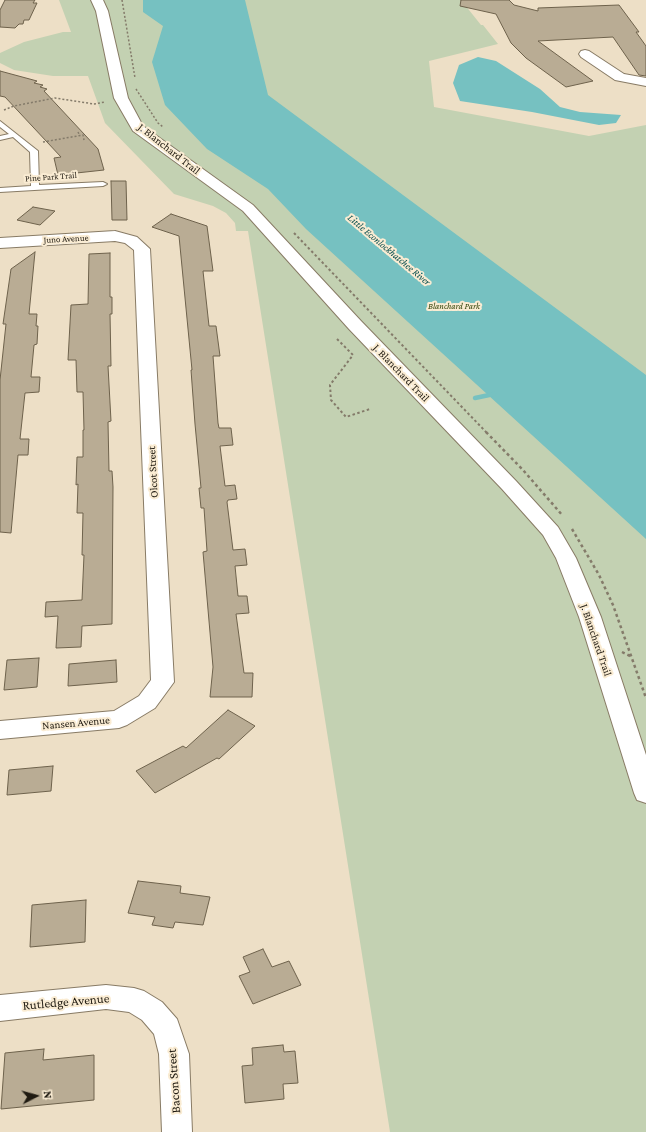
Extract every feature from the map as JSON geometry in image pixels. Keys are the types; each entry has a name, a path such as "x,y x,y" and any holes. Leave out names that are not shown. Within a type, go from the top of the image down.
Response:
{"street":[{"name":"J. Blanchard Trail","path":"96,0 102,11 121,98 138,128 248,208 355,325 509,485 551,532 566,558 590,617 646,793"},
{"path":"585,54 620,77 646,82"},
{"name":"Juno Avenue","path":"0,243 115,236 131,240"},
{"name":"Olcot Street","path":"131,240 142,249 163,682 147,702"},
{"name":"Nansen Avenue","path":"0,730 119,719 147,702"},
{"name":"Rutledge Avenue","path":"0,1008 106,997 134,1000 152,1011"},
{"name":"Bacon Street","path":"152,1011 167,1028 174,1054 177,1132"}],"lane":[{"path":"0,123 34,151 35,188"},
{"path":"0,138 14,135"},
{"name":"Pine Park Trail","path":"0,190 104,184"}],"path":[{"path":"4,110 14,106 55,98 94,104 121,98"},
{"path":"78,132 80,136 82,135 84,140"},
{"path":"39,143 80,136"},
{"path":"337,339 353,355 330,385 332,400 346,416 370,409"}],"green space":[{"name":"Blanchard Park","path":"59,0 461,0 498,44 429,61 434,107 589,136 646,125 646,1132 390,1132 248,231 236,231 235,223 226,213 213,206 174,194 105,123 88,76 53,76 14,70 0,63 0,53 24,42 63,32 71,32"}],"water":[{"name":"Little Econlockhatchee River","path":"143,0 245,0 268,95 646,375 646,539 306,229 268,189 207,149 165,105 152,62 163,26 143,12"},
{"path":"478,57 496,61 540,89 560,107 580,112 621,115 616,123 599,125 532,112 460,101 453,83 459,65"}],"building":[{"path":"5,0 35,0 33,3 37,3 29,20 24,20 23,24 19,24 15,28 0,27 0,10"},
{"path":"461,0 509,0 514,5 538,11 538,8 619,5 639,32 636,32 646,46 646,76 639,75 613,37 538,41 593,81 566,87 526,58 511,43 496,14 460,6"},
{"path":"0,71 37,81 34,83 43,85 40,87 47,89 44,91 98,149 104,170 58,175 54,158 61,157 5,97 0,96"},
{"path":"111,181 126,181 127,220 112,220"},
{"path":"33,207 55,211 40,225 17,220"},
{"path":"171,214 207,226 213,271 203,271 209,326 216,326 220,356 213,356 218,423 219,428 231,428 233,445 220,446 225,486 235,485 237,499 228,500 227,502 233,550 245,549 247,565 235,566 238,596 247,596 249,613 236,614 244,673 253,673 252,697 210,697 213,667 203,552 207,551 204,508 201,508 199,488 201,488 192,370 179,236 152,227"},
{"path":"35,252 29,314 37,314 37,344 34,345 31,377 40,377 39,392 25,393 20,439 29,439 28,455 18,455 11,533 0,532 0,380 6,324 3,324 11,269"},
{"path":"110,253 110,297 112,297 112,314 110,314 111,366 108,366 111,421 108,422 109,471 112,471 113,487 112,624 82,626 81,647 56,648 58,616 45,617 46,602 82,600 84,555 82,555 83,513 77,513 78,484 76,485 77,457 83,457 83,392 77,392 76,360 68,360 71,305 88,304 89,254"},
{"path":"39,658 37,687 4,690 7,660"},
{"path":"116,660 117,682 68,686 69,664"},
{"path":"228,710 255,726 219,759 217,758 155,793 136,771 183,746 186,748"},
{"path":"53,766 51,791 7,795 9,770"},
{"path":"138,881 181,886 180,893 210,897 203,925 175,922 173,928 152,925 155,917 128,913"},
{"path":"86,900 85,942 30,947 32,905"},
{"path":"263,949 272,967 289,961 301,985 253,1004 239,976 250,972 243,957"},
{"path":"283,1045 284,1052 295,1051 298,1083 283,1084 284,1099 245,1103 242,1066 253,1065 252,1048"},
{"path":"44,1049 43,1060 94,1055 94,1100 1,1109 5,1053"}],"waterway":[{"path":"475,398 494,394"}]}
